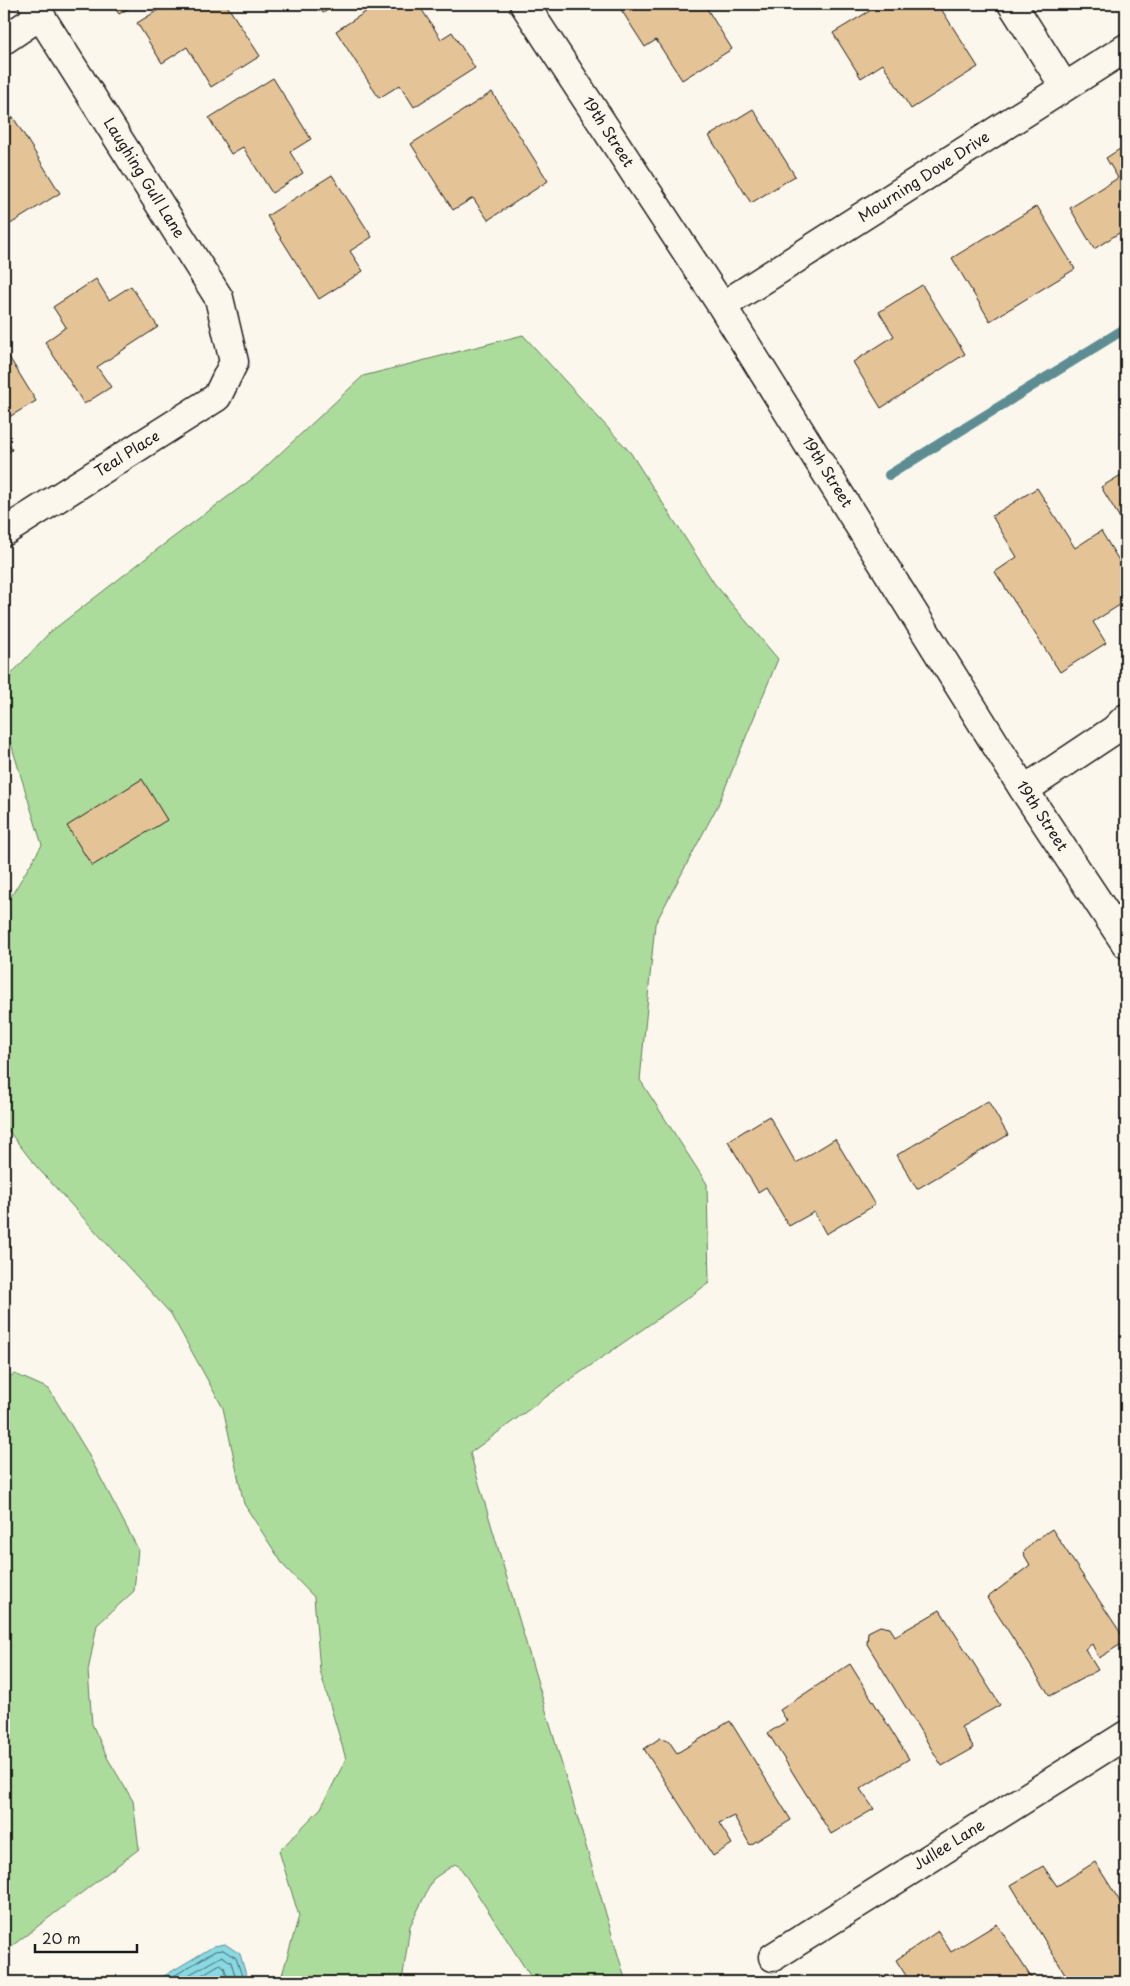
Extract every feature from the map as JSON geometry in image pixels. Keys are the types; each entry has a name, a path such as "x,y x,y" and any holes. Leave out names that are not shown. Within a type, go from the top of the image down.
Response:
{"street":[{"name":"19th Street","path":"524,4 722,306 1024,790 1126,944"},
{"path":"1012,4 1064,86"},
{"path":"4,40 37,10"},
{"name":"Laughing Gull Lane","path":"37,10 219,298 234,362"},
{"name":"Mourning Dove Drive","path":"722,306 1126,48"},
{"name":"Teal Place","path":"4,532 217,397 234,362"},
{"path":"1024,790 1114,730 1126,718"},
{"name":"Jullee Lane","path":"773,1957 1126,1735"}],"green space":[{"path":"523,335 630,452 714,583 778,659 718,805 655,924 640,1080 707,1184 709,1283 554,1391 470,1453 626,1982 534,1982 460,1867 455,1864 433,1879 410,1926 402,1982 280,1982 299,1916 279,1851 321,1808 346,1759 320,1671 314,1597 284,1566 244,1504 223,1408 171,1314 35,1165 4,1125 4,908 42,845 4,721 4,682 49,633 257,475 363,376"},
{"path":"15,1374 49,1389 86,1450 138,1549 134,1591 97,1625 88,1671 92,1724 108,1759 133,1801 139,1849 4,1952 4,1379"}],"water":[{"path":"225,1944 240,1954 248,1982 154,1982 214,1946"}],"building":[{"path":"112,4 136,4 119,14"},
{"path":"168,4 226,4 260,56 211,87 187,47 162,63 137,23"},
{"path":"317,4 338,4 323,13"},
{"path":"378,4 418,4 441,39 452,32 475,68 414,107 400,85 379,98 336,31"},
{"path":"627,4 704,4 732,49 682,80 656,40 645,47 620,8"},
{"path":"881,4 938,4 978,67 911,109 883,64 861,78 833,33"},
{"path":"273,78 311,139 290,152 303,173 272,193 243,147 231,154 209,118"},
{"path":"492,92 548,181 488,220 473,198 453,210 411,144"},
{"path":"753,109 795,176 751,203 709,136"},
{"path":"13,117 60,193 4,228 4,123"},
{"path":"1126,145 1126,245 1119,233 1094,249 1070,208 1118,178 1106,158"},
{"path":"332,175 372,237 350,251 363,271 319,299 267,216"},
{"path":"1037,206 1075,269 990,321 952,258"},
{"path":"96,279 109,300 131,286 158,327 97,367 111,387 84,404 45,342 66,327 53,307"},
{"path":"922,285 965,354 881,408 853,362 894,336 879,312"},
{"path":"6,352 36,401 4,420 4,353"},
{"path":"4,436 12,450 4,455"},
{"path":"1126,472 1126,528 1101,487"},
{"path":"1037,488 1075,548 1101,531 1126,572 1126,601 1093,622 1106,643 1060,672 995,572 1017,557 992,516"},
{"path":"142,779 167,820 92,866 67,826"},
{"path":"988,1101 1008,1135 917,1189 897,1155"},
{"path":"769,1116 796,1163 835,1139 875,1205 826,1234 814,1212 789,1226 766,1187 758,1192 728,1141"},
{"path":"1052,1529 1126,1641 1099,1658 1092,1644 1085,1649 1098,1670 1050,1696 987,1598 1030,1565 1023,1553 1034,1541"},
{"path":"940,1610 1000,1705 961,1727 974,1748 942,1766 867,1644 868,1632 880,1626 890,1628 895,1636"},
{"path":"850,1664 909,1759 860,1789 874,1809 831,1834 768,1733 787,1721 780,1710"},
{"path":"730,1721 791,1820 750,1845 734,1816 719,1823 732,1844 713,1856 644,1749 660,1738 668,1740 677,1753"},
{"path":"1095,1862 1126,1911 1126,1973 1109,1982 1070,1982 1011,1885 1043,1866 1057,1886"},
{"path":"997,1924 1034,1982 910,1982 896,1960 938,1931 951,1952"}],"waterway":[{"path":"889,475 1126,328"}]}
